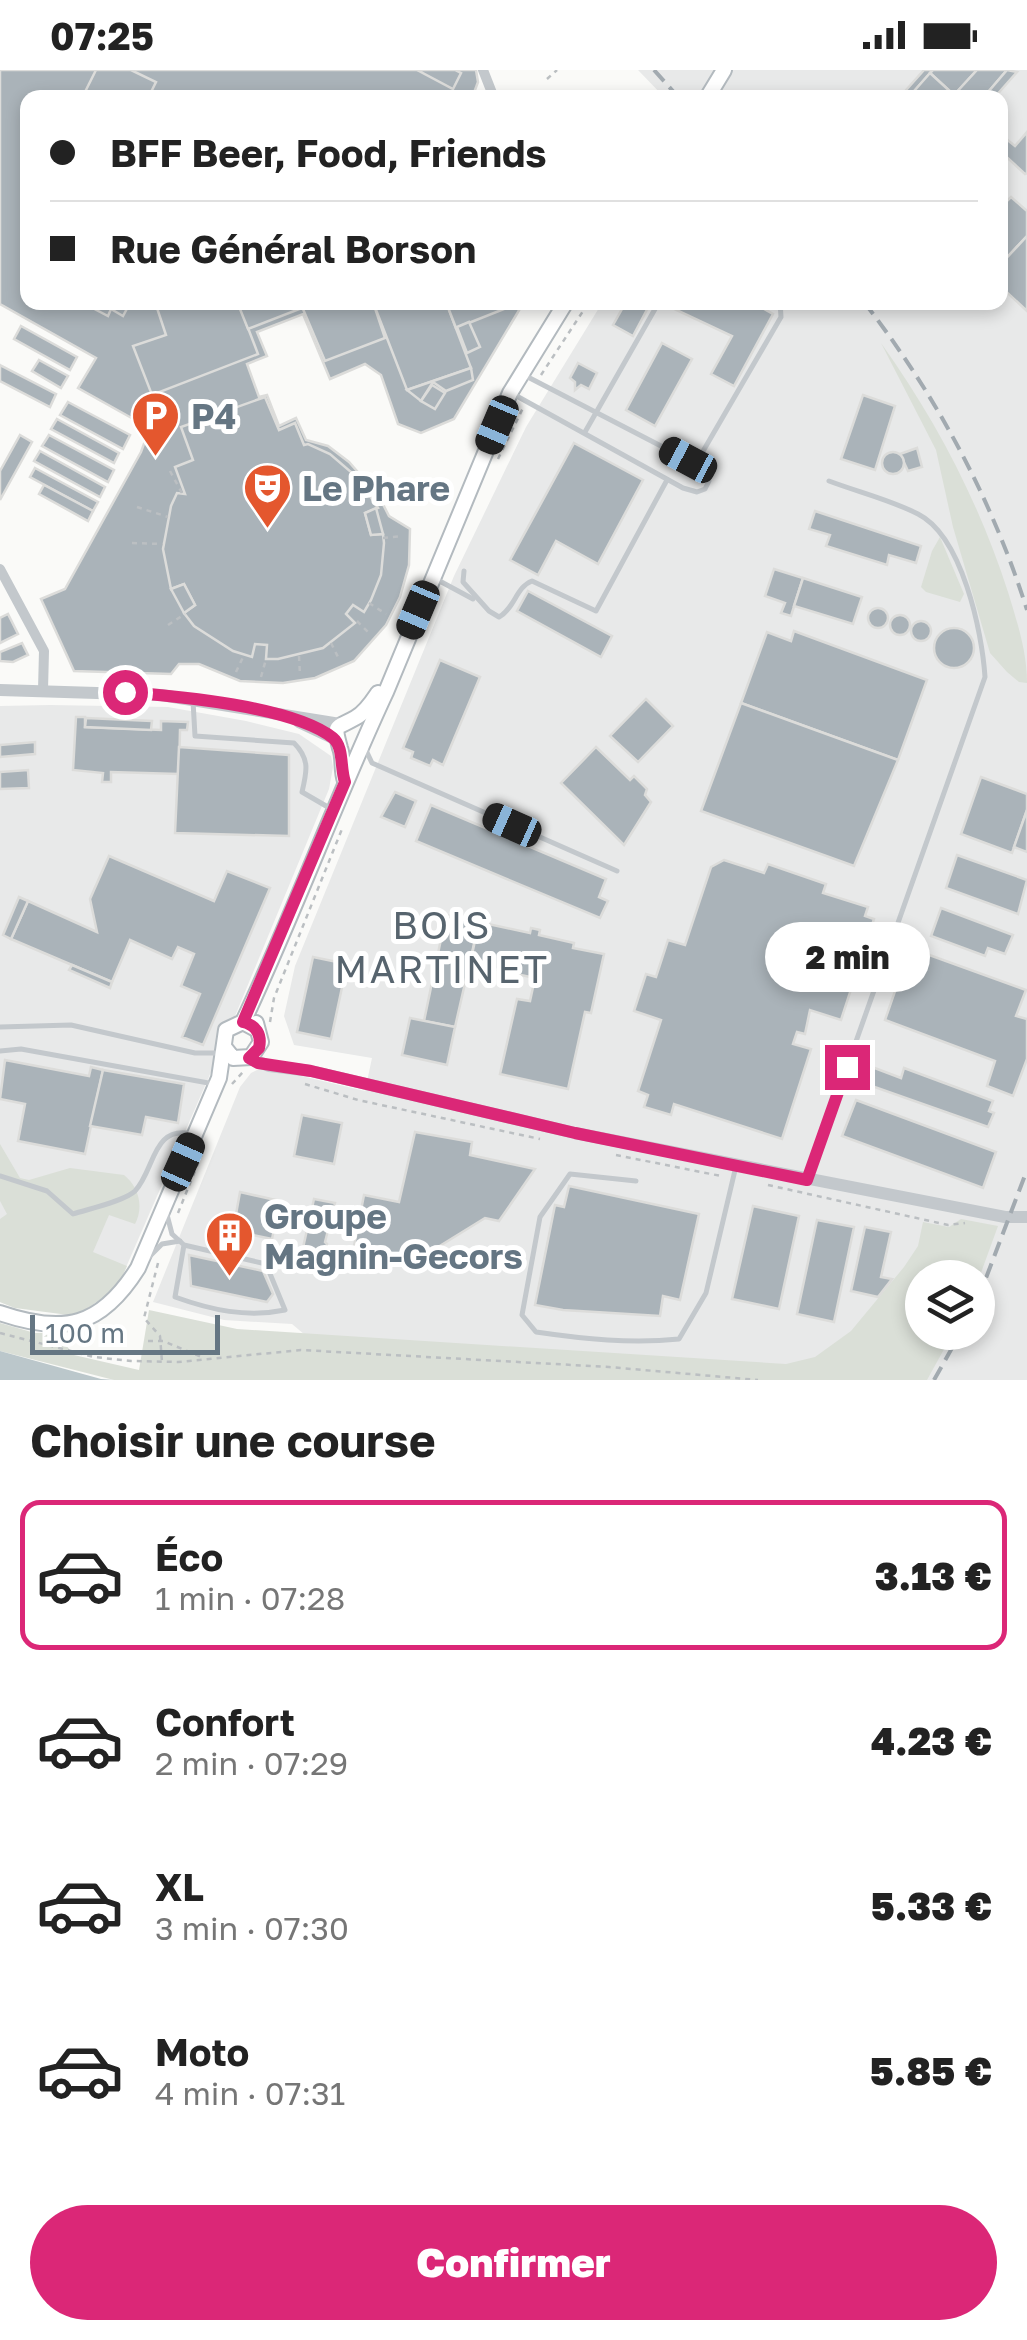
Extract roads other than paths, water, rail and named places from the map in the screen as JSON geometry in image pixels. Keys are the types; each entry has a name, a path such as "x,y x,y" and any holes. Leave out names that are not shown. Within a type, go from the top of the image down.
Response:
{"main road":[{"path":"218,1082 256,1053 256,995 510,393 561,310"},
{"path":"345,782 342,733 371,704 404,644"},
{"path":"342,733 361,724 363,742"},
{"path":"342,733 350,752 363,742"},
{"path":"0,1312 48,1325 83,1321 115,1302 138,1268 218,1082 226,1030 253,1031"},
{"path":"225,1048 244,1059"}],"street":[{"path":"1,573 44,651 42,690"},
{"path":"0,690 194,698 342,733"},
{"path":"253,1031 281,1066"},
{"path":"244,1059 575,1133 1017,1217"}],"lane":[{"path":"586,432 653,310"},
{"path":"695,466 781,317 781,310"},
{"path":"510,393 667,480 697,492 706,488 709,481 695,466 520,373"},
{"path":"432,577 499,617 506,613 522,585 532,581 596,610 667,480"},
{"path":"807,1180 986,677 984,656 954,551 942,533 918,514 829,481"},
{"path":"464,570 463,582 482,604"},
{"path":"194,698 195,736 294,743 305,754 308,769 302,792 332,810"},
{"path":"363,742 372,763 618,871"},
{"path":"0,1027 70,1025 208,1056 225,1048"},
{"path":"0,1051 21,1049 218,1082"},
{"path":"0,1176 47,1191 74,1214 134,1192 158,1145 168,1135 195,1135"},
{"path":"636,1181 570,1174 540,1217 522,1315 536,1332 647,1342 679,1338 706,1293 737,1163"},
{"path":"138,1268 162,1244 182,1243 266,1264 285,1310 261,1316 208,1309 175,1298 182,1243 171,1230 166,1203"}],"railway":[{"path":"654,70 672,90"},
{"path":"870,310 915,374 959,449 997,528 1027,610"},
{"path":"993,1260 1027,1170"},
{"path":"934,1380 951,1350"}],"place":[{"name":"P4","path":"156,458"},
{"name":"Le Phare","path":"267,530"},
{"name":"Groupe Magnin-Gecors","path":"229,1278"}],"district":[{"name":"BOIS MARTINET","path":"442,946"}]}
